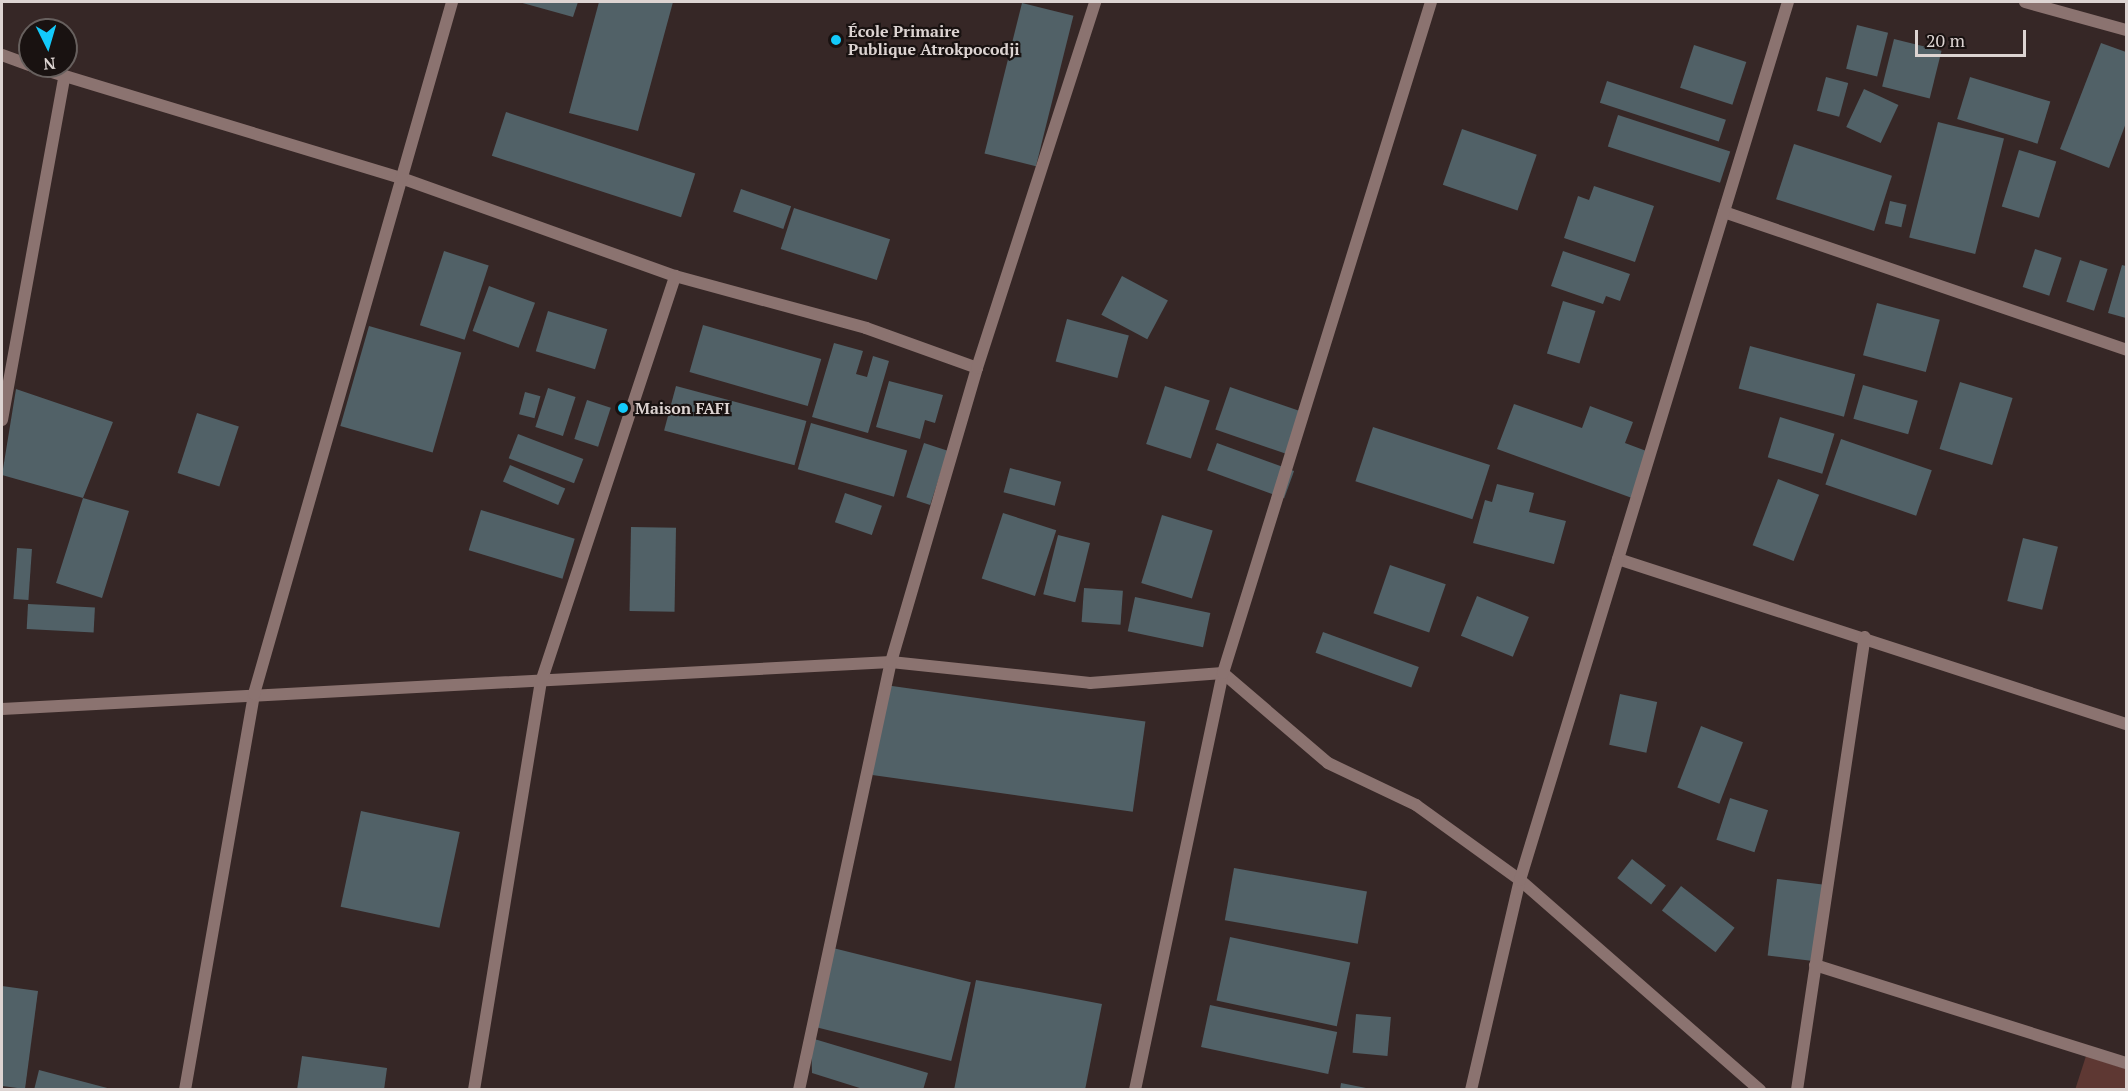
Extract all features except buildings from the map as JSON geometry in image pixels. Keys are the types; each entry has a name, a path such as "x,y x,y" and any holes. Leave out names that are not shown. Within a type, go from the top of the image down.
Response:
{"street":[{"path":"185,1089 254,694 404,180 452,2"},
{"path":"799,1089 891,662 977,368 1095,2"},
{"path":"1135,1089 1223,673 1431,2"},
{"path":"1471,1089 1520,880 1788,2"},
{"path":"2025,2 2127,30"},
{"path":"2,55 18,61"},
{"path":"2,420 64,78 404,180 675,276 866,328 977,368"},
{"path":"1724,212 2127,350"},
{"path":"474,1089 541,682 675,276"},
{"path":"1618,559 1865,637 2127,724"},
{"path":"1797,1089 1865,637"},
{"path":"2,709 891,662 1090,683 1223,673 1328,763 1416,805 1520,880 1760,1089"},
{"path":"1815,965 2127,1063"}],"shaded area":[{"path":"2086,1056 2126,1069 2126,1089 2075,1090"}],"place":[{"name":"École Primaire Publique Atrokpocodji","path":"836,40"},
{"name":"Maison FAFI","path":"623,408"}]}
